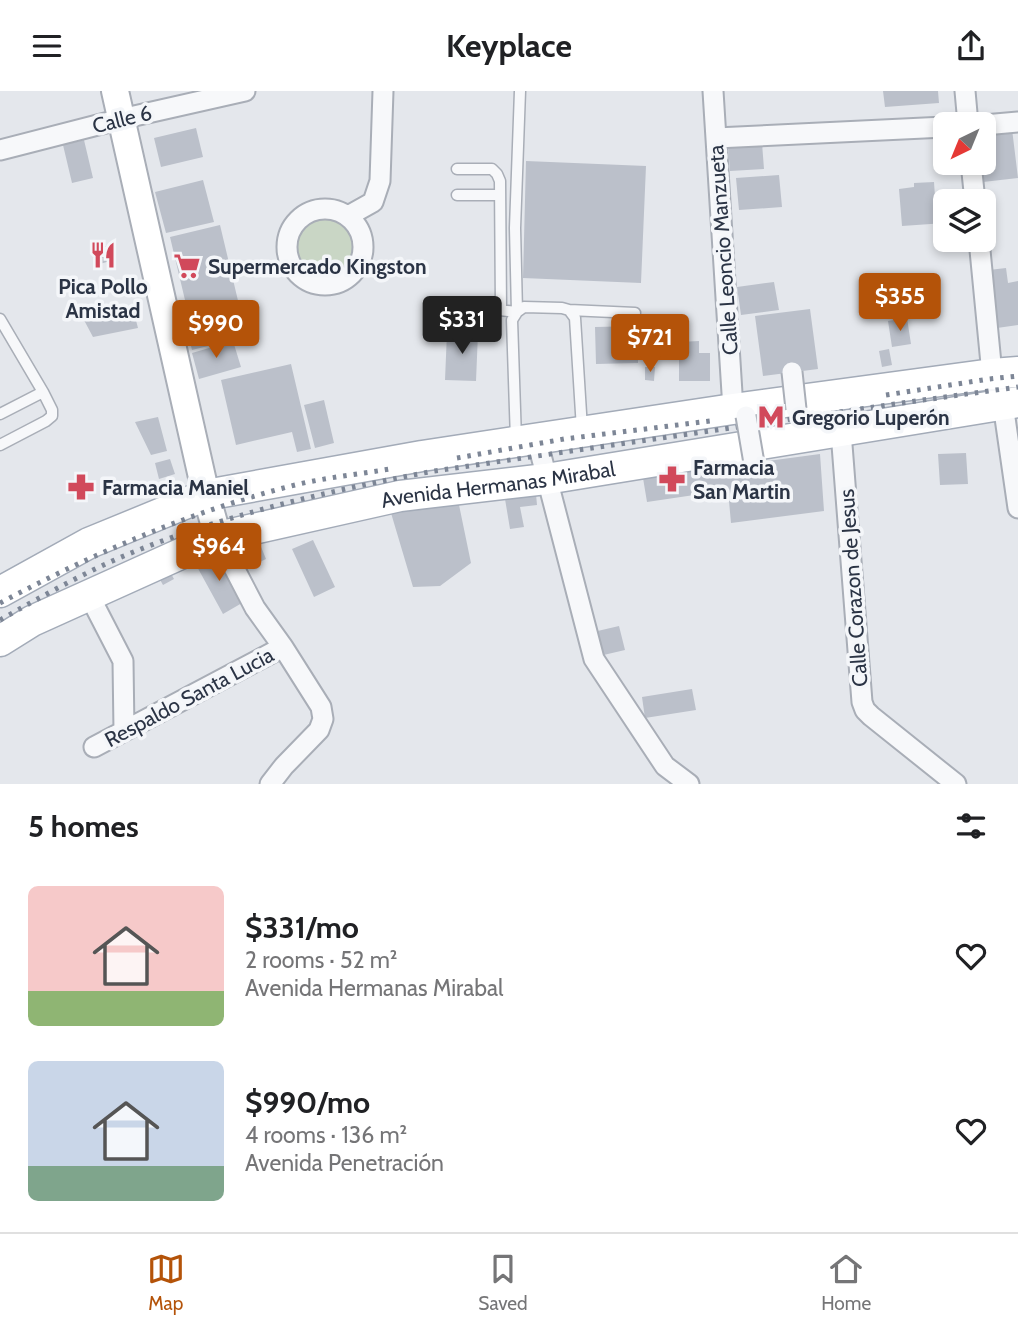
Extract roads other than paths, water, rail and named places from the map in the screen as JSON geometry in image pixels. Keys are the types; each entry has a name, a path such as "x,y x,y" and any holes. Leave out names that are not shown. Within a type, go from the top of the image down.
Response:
{"main road":[{"name":"Avenida Hermanas Mirabal","path":"0,592 89,543 206,495 422,456 740,413 1005,373"},
{"name":"Avenida Hermanas Mirabal","path":"0,641 32,621 218,537 400,496 546,479 1010,403"}],"street":[{"path":"115,91 206,495 218,537 255,608 283,647"},
{"name":"Calle 6","path":"0,150 245,91"},
{"path":"348,216 373,202 380,181 383,91"},
{"name":"Calle Leoncio Manzueta","path":"713,91 740,413 754,463"},
{"path":"965,91 967,112"},
{"path":"996,124 1018,122"},
{"path":"716,138 933,128"},
{"path":"323,209 336,210 348,216 357,225 364,249 355,272 346,280 322,286 299,275 291,265 287,240 300,218 311,211 323,209"},
{"path":"981,252 1010,403 1018,508"},
{"path":"792,372 796,409"},
{"name":"Calle Corazon de Jesus","path":"841,432 862,702 871,716 956,784"},
{"path":"526,441 546,479 594,659 665,766 689,784"},
{"path":"89,595 123,661 124,731"},
{"name":"Respaldo Santa Lucia","path":"94,747 283,647 321,707 323,719 319,730 284,766 274,783"}],"lane":[{"path":"520,91 515,228 517,311 512,320 526,441"},
{"path":"457,169 492,169 500,181 501,310"},
{"path":"457,195 500,195"},
{"path":"438,303 517,311 524,307 635,313"},
{"path":"569,310 575,318 582,433"},
{"path":"0,445 52,416 43,391 1,325"},
{"path":"0,414 43,391"}],"railway":[{"path":"886,395 1018,376"},
{"path":"0,620 119,558 195,529 314,496 434,471 1018,387"},
{"path":"457,458 564,439 710,421"},
{"path":"0,603 107,551 219,507 307,482 395,468"}],"place":[{"name":"Pica Pollo Amistad","path":"103,255"},
{"name":"Supermercado Kingston","path":"187,266"},
{"name":"Gregorio Luperón","path":"771,417"},
{"name":"Farmacia San Martin","path":"672,479"},
{"name":"Farmacia Maniel","path":"81,487"}]}
